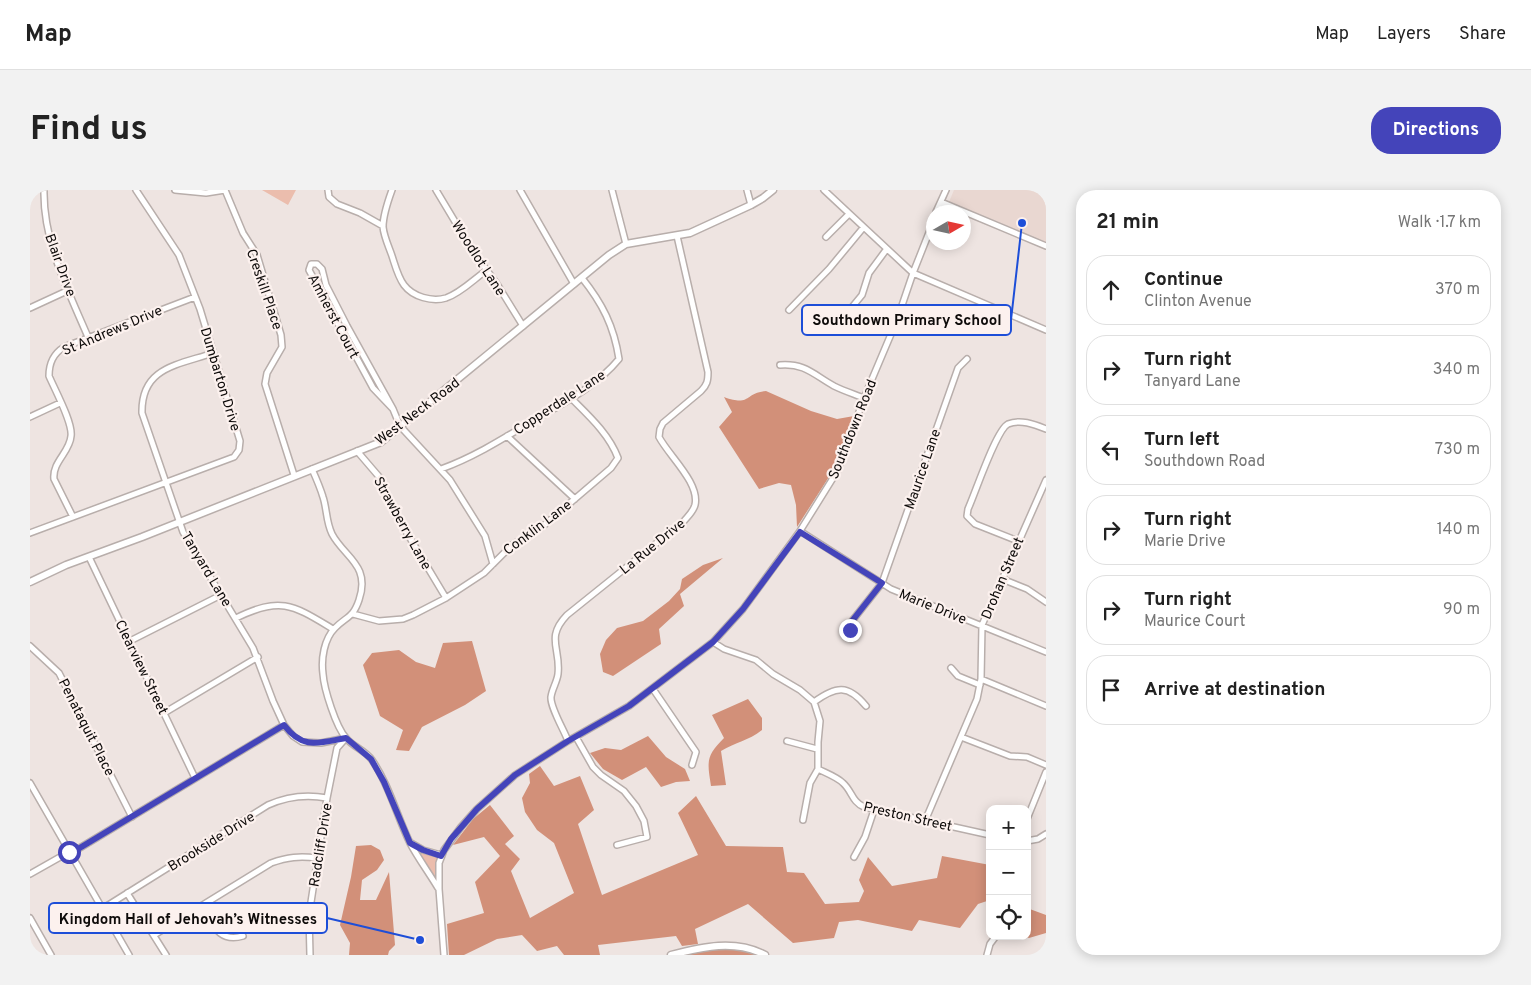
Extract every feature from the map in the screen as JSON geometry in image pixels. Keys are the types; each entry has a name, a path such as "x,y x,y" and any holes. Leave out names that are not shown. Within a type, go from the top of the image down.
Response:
{"street":[{"name":"Blair Drive","path":"44,190 51,246 88,337"},
{"name":"Dumbarton Drive","path":"30,532 234,457 239,450 240,441 195,297 179,255 136,190"},
{"path":"175,190 206,193 225,190"},
{"name":"Creskill Place","path":"225,190 242,233 257,255 281,335 282,348 267,373 265,384 294,475"},
{"path":"328,190 329,197 337,204 360,213 383,226"},
{"path":"392,190 383,226 388,246 404,285 423,298 435,300 455,294 487,270"},
{"name":"Woodlot Lane","path":"436,190 472,250 497,284 523,326"},
{"path":"520,190 574,284"},
{"path":"612,190 626,244"},
{"path":"747,190 751,205"},
{"name":"West Neck Road","path":"30,582 52,571 381,442 609,255 626,244 690,233 751,205 773,190"},
{"path":"824,190 886,250 913,273 1046,330"},
{"path":"940,205 946,190"},
{"path":"941,202 1046,246"},
{"path":"826,237 848,214"},
{"path":"789,310 829,269 864,228"},
{"name":"La Rue Drive","path":"568,741 551,697 558,673 555,642 560,622 684,521 695,504 695,493 692,483 659,437 660,429 664,423 701,392 706,387 708,380 708,372 677,236"},
{"name":"Southdown Road","path":"444,955 439,863 451,839 480,806 515,775 568,741 629,706 653,689 713,642 743,609 800,532 838,470 926,240"},
{"path":"843,318 862,295 869,273 886,250"},
{"name":"Amherst Court","path":"393,409 373,388 309,270 311,264 317,264 322,269 326,285 338,310 393,409 400,426"},
{"name":"Copperdale Lane","path":"441,469 464,460 571,398 599,378 619,359 617,345 605,310 582,278"},
{"path":"30,308 69,290"},
{"name":"St Andrews Drive","path":"72,517 54,479 53,472 68,446 71,437 71,427 49,376 51,360 57,351 64,347 195,297"},
{"name":"Tanyard Lane","path":"213,354 162,371 151,380 142,400 142,413 183,532 258,657 273,701 284,725 293,736 302,742 321,743 346,738"},
{"name":"Maurice Lane","path":"850,630 852,621 882,583 958,368 967,359"},
{"path":"780,365 792,364 816,373 835,386 864,398"},
{"name":"Conklin Lane","path":"353,614 379,621 403,619 446,598 484,573 512,545 542,527 611,468 618,458 614,446 593,419 571,398"},
{"path":"30,417 60,403"},
{"path":"1018,541 975,524 967,516 968,509 996,442 1006,425 1015,422 1027,422 1046,429"},
{"path":"400,426 441,469 485,536 493,564"},
{"path":"507,436 575,499"},
{"name":"Strawberry Lane","path":"357,451 381,479 389,503 446,598"},
{"path":"312,468 323,497 332,534 356,562 361,586 360,598 353,614 333,629 326,642 323,655 323,674 329,699 341,732 371,759 384,782 410,843 439,889"},
{"name":"Drohan Street","path":"925,821 976,699 980,682 982,625 1046,480"},
{"name":"Marie Drive","path":"800,532 891,589 1046,652"},
{"name":"Clearview Street","path":"89,557 195,778"},
{"path":"1002,579 1027,589 1046,602"},
{"path":"130,641 221,595"},
{"path":"236,618 267,605 280,605 299,611 333,629"},
{"path":"713,642 724,649 756,660 773,674 800,690 814,702 820,721 817,749 818,769 810,783 803,820"},
{"name":"Penataquit Place","path":"30,646 59,673 132,817"},
{"path":"164,713 258,657"},
{"path":"951,668 958,676 1046,706"},
{"path":"653,689 696,752 692,765"},
{"path":"814,702 826,693 838,689 848,690 857,695 866,706"},
{"path":"30,874 78,849 284,725"},
{"path":"960,736 1010,756 1027,758 1046,765"},
{"path":"576,737 593,767 624,791 644,821 647,837 617,845"},
{"name":"Radcliff Drive","path":"310,955 309,915 317,858 337,748 346,738"},
{"path":"787,741 817,749"},
{"name":"Preston Street","path":"818,769 842,781 848,787 857,805 986,834"},
{"path":"1031,810 1046,772"},
{"path":"30,783 128,955"},
{"name":"Brookside Drive","path":"102,909 268,805 296,796 327,798"},
{"path":"854,857 865,837 874,810"},
{"path":"1031,840 1038,839 1046,834"},
{"path":"410,843 441,856"},
{"path":"154,935 271,863 286,857 302,856 317,858"},
{"path":"127,893 166,955"},
{"path":"202,907 223,936 232,938 243,936"},
{"path":"30,918 51,955"},
{"path":"987,955 993,940"},
{"path":"671,955 705,947 730,945 752,949 765,955"}],"shaded area":[{"path":"262,190 296,190 288,205"},
{"path":"954,190 1046,190 1046,244 971,212 971,205 956,205 949,202"},
{"path":"766,391 811,411 837,419 854,416 834,469 797,527 796,505 791,485 779,483 759,489 719,427 732,412 724,397 739,401"},
{"path":"723,558 680,594 684,606 659,629 661,644 613,676 603,672 600,654 606,640 617,628 643,621 669,601 680,589 682,579 703,565"},
{"path":"472,641 486,691 465,705 422,727 409,751 396,750 403,730 380,716 363,665 372,653 399,650 416,662 435,668 443,643"},
{"path":"748,699 762,718 762,730 752,737 721,751 726,785 711,786 709,759 724,738 712,715"},
{"path":"648,736 666,757 685,769 690,781 676,782 661,787 646,767 622,780 603,769 590,753 605,748 621,750"},
{"path":"540,766 554,786 580,776 594,810 578,824 602,895 698,855 678,813 696,796 726,846 783,847 787,872 804,873 825,904 859,902 864,891 859,880 868,857 892,886 937,878 942,856 986,864 986,901 978,904 960,928 919,920 912,931 858,920 839,922 834,938 793,943 748,904 695,929 698,944 682,946 676,936 598,945 600,955 564,955 557,946 537,951 522,935 497,939 464,955 449,955 447,924 484,913 475,882 500,856 484,837 453,845 473,819 490,805 514,836 505,844 520,859 511,871 530,918 574,893 554,843 537,830 525,812 522,798 530,783 529,774"},
{"path":"371,845 380,850 384,860 377,870 362,880 360,900 376,900 389,872 395,945 388,955 349,955 350,943 340,925 356,846"},
{"path":"414,847 439,857 437,885"},
{"path":"1031,909 1046,915 1046,933 1031,937"},
{"path":"719,948 747,950 755,955 685,955"}],"place":[{"name":"Southdown Primary School","path":"1022,223"},
{"name":"Kingdom Hall of Jehovah’s Witnesses","path":"420,940"}],"route":[{"path":"69,852 78,849 284,725 293,736 302,742 321,743 346,738 367,754 384,782 410,843 441,856 451,839 477,809 515,775 568,741 629,706 713,642 743,609 800,532 882,583 852,621 850,630"}]}
